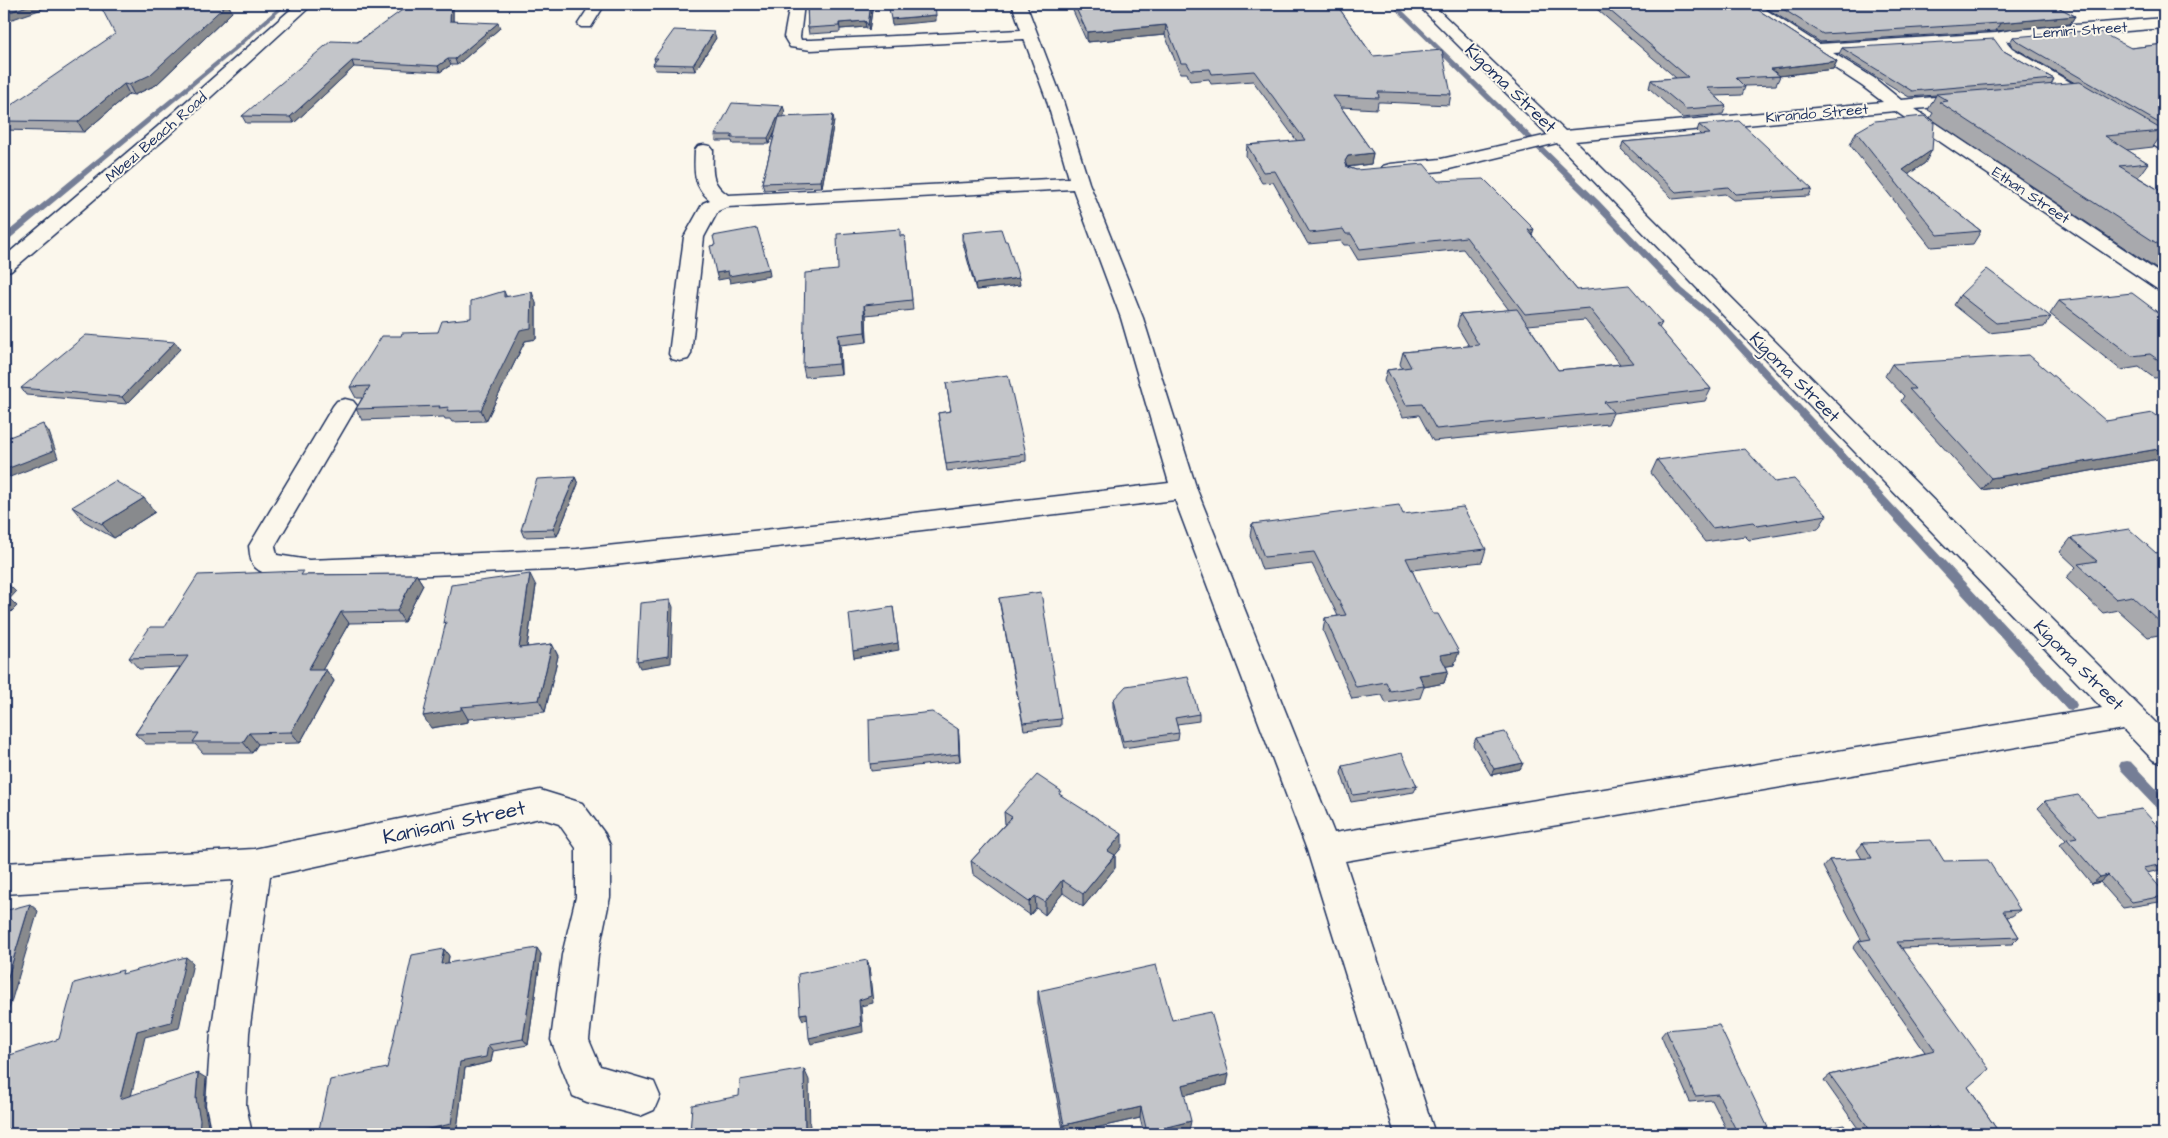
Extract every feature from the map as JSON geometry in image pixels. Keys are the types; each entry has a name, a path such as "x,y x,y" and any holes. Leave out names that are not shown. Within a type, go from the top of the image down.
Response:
{"street":[{"name":"Mbezi Beach Road","path":"4,267 162,132 306,4"},
{"path":"586,24 598,4"},
{"path":"797,4 792,37 796,44 821,45 1031,34"},
{"path":"1019,4 1055,101 1080,183 1132,318 1184,490 1324,850 1415,1134"},
{"name":"Kigoma Street","path":"1424,4 1561,137 2164,751"},
{"name":"Ethan Street","path":"1747,4 1868,82 1897,105 2164,285"},
{"name":"Lemiri Street","path":"1816,48 1996,38 2164,23"},
{"path":"1996,38 2006,52 2164,144"},
{"path":"2044,93 2073,90"},
{"name":"Kirando Street","path":"1374,172 1441,165 1561,137 1985,98"},
{"path":"2143,132 2164,129"},
{"path":"704,150 704,182 709,192 724,201"},
{"path":"680,354 694,237 710,207 724,201 1080,183"},
{"path":"345,406 262,546 265,561 278,567 309,570 577,559 812,534 1184,490"},
{"path":"1324,850 2129,716"},
{"name":"Kanisani Street","path":"4,879 254,864 540,804 570,813 592,845 593,888 593,897 580,955 570,1040 587,1082 640,1096"},
{"path":"232,1134 226,1105 230,1033 254,864"}],"building":[{"path":"4,4 33,4 4,14"},
{"path":"227,4 150,75 129,85 124,84 78,122 4,121 4,110 115,34 101,7"},
{"path":"415,4 451,4 450,21 498,23 455,59 448,59 438,66 352,61 290,117 242,116 331,41 358,42 405,8 410,8"},
{"path":"807,4 871,4 868,25 865,21 839,23 839,26 808,28"},
{"path":"888,4 935,4 936,15 891,19"},
{"path":"1074,4 1336,4 1373,56 1442,50 1451,94 1378,92 1379,98 1333,96 1373,153 1348,156 1345,161 1347,167 1356,170 1424,164 1438,181 1484,179 1534,229 1528,230 1577,290 1629,285 1662,323 1656,324 1711,389 1604,402 1613,412 1436,429 1422,404 1406,405 1387,370 1411,367 1403,352 1479,345 1460,314 1517,309 1558,370 1633,363 1589,308 1525,314 1466,237 1360,249 1351,234 1346,234 1343,229 1310,233 1275,171 1263,172 1247,145 1305,140 1254,71 1212,74 1210,69 1191,70 1187,63 1181,63 1166,25 1087,32"},
{"path":"1602,4 1749,4 1837,61 1771,69 1780,76 1736,78 1745,87 1707,88 1726,106 1686,109 1651,80 1688,77"},
{"path":"1775,4 2052,4 2075,16 2000,23 1823,34"},
{"path":"674,30 714,32 693,65 653,64 658,58 654,58"},
{"path":"2096,30 2131,48 2164,44 2164,126 2013,37"},
{"path":"1994,39 2002,50 2054,79 1912,91 1842,48"},
{"path":"2080,82 2164,131 2105,136 2148,163 2119,166 2164,193 2164,248 1939,102 1948,101 1936,94"},
{"path":"732,103 783,106 768,138 731,138 733,135 715,135"},
{"path":"833,115 821,181 762,183 779,117"},
{"path":"1924,116 1934,123 1932,150 1903,170 1981,231 1938,235 1856,132 1875,121"},
{"path":"1739,121 1812,189 1735,194 1728,187 1676,192 1623,142 1710,134 1699,125"},
{"path":"757,228 769,269 729,276 728,271 716,273 710,246 715,245 713,236"},
{"path":"900,229 900,236 905,236 912,300 864,305 865,332 838,335 839,364 803,367 805,273 838,270 837,234"},
{"path":"1001,229 1019,278 975,284 962,233"},
{"path":"1987,269 2051,317 1996,323 1960,295"},
{"path":"504,291 504,297 532,292 531,328 520,330 481,410 447,411 449,407 439,408 440,406 356,409 370,386 350,387 382,336 401,336 402,333 438,332 442,321 471,318 471,301"},
{"path":"2132,293 2164,317 2164,364 2150,354 2132,356 2059,301"},
{"path":"86,335 175,342 122,397 21,388"},
{"path":"2029,355 2106,421 2153,413 2164,421 2164,448 1991,478 1909,389 1915,389 1892,364"},
{"path":"1008,375 1026,454 946,464 938,413 951,411 946,383"},
{"path":"43,424 53,451 4,470 4,439"},
{"path":"1745,449 1775,482 1794,479 1827,515 1757,526 1753,522 1712,528 1657,460"},
{"path":"575,477 553,529 521,530 537,479"},
{"path":"115,481 144,498 102,524 72,507"},
{"path":"1399,505 1403,514 1463,507 1486,549 1406,558 1433,614 1438,614 1459,652 1440,655 1448,671 1419,675 1424,686 1390,691 1386,682 1356,687 1325,618 1346,615 1314,552 1264,557 1252,524"},
{"path":"2129,529 2156,553 2164,551 2164,623 2161,623 2132,596 2116,599 2078,564 2097,561 2071,538"},
{"path":"304,571 301,575 416,574 397,611 341,612 308,670 326,670 291,732 249,733 243,742 193,742 199,733 135,734 188,656 129,658 150,627 165,627 198,575"},
{"path":"530,574 519,648 552,644 539,700 461,707 461,710 423,716 446,622 443,623 451,585"},
{"path":"1041,592 1061,719 1023,723 999,598"},
{"path":"4,599 10,599 4,605"},
{"path":"670,600 668,656 637,661 640,603"},
{"path":"893,607 898,643 853,651 849,614"},
{"path":"1188,677 1199,714 1175,718 1179,733 1123,741 1113,700 1126,686"},
{"path":"932,712 958,729 959,754 870,764 869,719"},
{"path":"1505,732 1523,763 1494,769 1476,738"},
{"path":"1402,753 1417,786 1353,795 1343,766"},
{"path":"1037,775 1061,791 1059,794 1122,834 1108,851 1115,855 1083,894 1062,880 1045,902 1035,896 1029,902 971,861 1012,817 1004,812"},
{"path":"2078,795 2097,816 2142,809 2164,833 2164,864 2143,868 2164,892 2164,896 2132,902 2108,875 2100,877 2067,839 2077,837 2045,801"},
{"path":"1931,840 1944,861 1988,860 2020,910 2003,911 2019,937 1897,942 1989,1069 1968,1087 2000,1134 1942,1134 1937,1127 1904,1134 1873,1134 1830,1075 1935,1050 1859,941 1871,939 1829,860 1872,858 1863,843"},
{"path":"30,904 4,990 4,911"},
{"path":"537,948 523,1039 488,1045 486,1057 460,1062 451,1124 406,1134 318,1134 330,1080 387,1068 412,955 444,949 441,964"},
{"path":"186,957 171,1022 137,1031 120,1099 198,1073 196,1099 200,1120 199,1134 67,1134 68,1131 59,1134 4,1134 4,1057 59,1039 74,983 123,970 122,974"},
{"path":"867,960 871,996 859,1000 861,1026 809,1038 807,1013 800,1014 798,974"},
{"path":"1156,965 1172,1020 1211,1012 1229,1074 1182,1085 1191,1121 1147,1132 1141,1107 1064,1125 1038,991"},
{"path":"1719,1025 1771,1134 1738,1134 1718,1094 1695,1096 1666,1030"},
{"path":"804,1069 805,1134 690,1134 692,1105 739,1096 740,1080"},
{"path":"1844,1125 1849,1134 1792,1134"}],"waterway":[{"path":"4,239 238,46 285,4"},
{"path":"1398,9 1596,203 1680,291 1717,321 2071,705"},
{"path":"2126,766 2164,806"}]}
